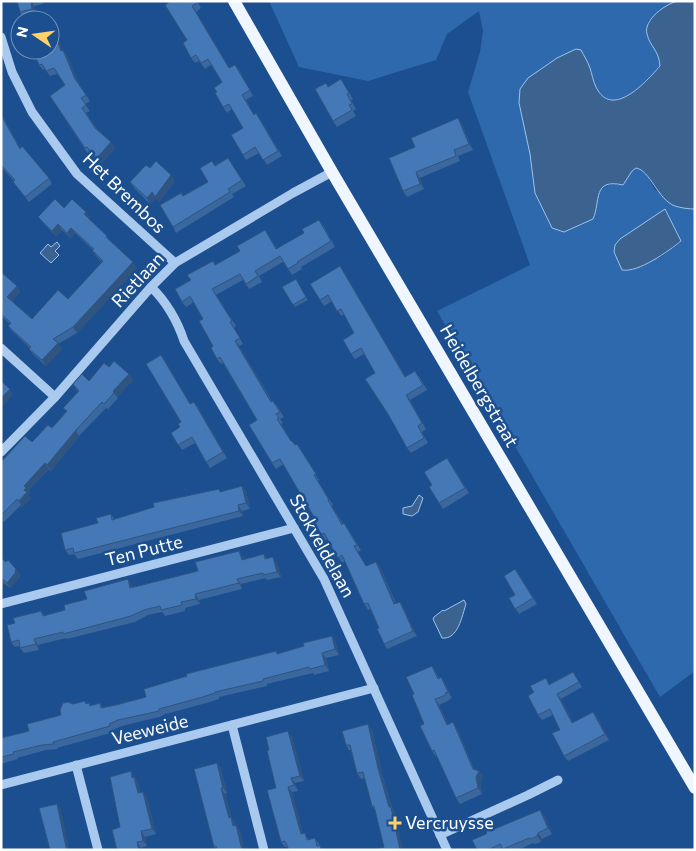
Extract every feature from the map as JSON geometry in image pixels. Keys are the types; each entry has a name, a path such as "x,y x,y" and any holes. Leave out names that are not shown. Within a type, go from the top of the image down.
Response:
{"main road":[{"name":"Heidelbergstraat","path":"234,1 332,172 695,788"}],"street":[{"name":"Het Brembos","path":"1,37 12,72 32,112 77,174 175,263"},
{"name":"Rietlaan","path":"1,452 55,397 151,287 175,263 332,172"},
{"name":"Stokveldelaan","path":"151,287 160,295 180,328 184,341 324,578 447,850"},
{"path":"1,348 55,397"},
{"name":"Ten Putte","path":"1,604 294,528"},
{"name":"Veeweide","path":"1,785 374,688"},
{"path":"232,726 264,850"},
{"path":"76,765 98,850"},
{"path":"440,835 558,780"}],"shaded area":[{"path":"269,1 679,1 663,9 648,21 647,36 659,56 660,66 629,95 611,100 603,96 596,87 589,65 576,49 557,58 519,103 530,154 535,193 552,229 596,212 599,193 602,189 610,185 623,185 636,168 645,172 655,190 695,209 695,671 660,697 437,311 530,265 468,92 480,52 483,31 479,11 447,34 436,60 368,81 299,67","holes":["665,209 681,242 661,257 622,270 614,252"]},
{"path":"695,1 695,209 675,206 669,203 646,174 636,168 623,185 606,185 602,188 593,219 564,232 552,228 535,193 530,154 519,103 520,89 528,78 557,58 576,49 581,50 596,87 603,96 611,100 629,95 660,66 658,56 647,34 648,23 657,13 674,2"},
{"path":"665,209 681,241 645,265 622,270 614,252 615,245 620,239"},
{"path":"57,242 60,246 55,251 59,255 51,263 40,253 48,244 51,247"},
{"path":"419,495 423,498 418,512 412,516 403,514 403,508 412,506"},
{"path":"464,600 466,604 456,631 447,638 442,638 433,619 434,617 443,610"}],"building":[{"path":"17,1 31,1 32,9 19,10"},
{"path":"168,1 197,1 192,6 229,68 235,65 250,90 242,95 254,115 256,113 278,151 263,160 255,147 243,155 231,135 243,128 229,104 223,107 215,93 217,92 214,88 222,82 208,59 201,63 196,55 191,58 183,43 187,40 165,5"},
{"path":"60,48 61,51 63,50 75,79 86,95 81,98 86,105 82,108 95,128 111,142 97,158 87,147 85,148 50,96 65,85 54,68 46,71 42,64 39,65 37,60 60,60"},
{"path":"341,79 349,93 347,94 352,104 349,105 352,110 333,121 315,89 326,83 328,87"},
{"path":"1,115 20,149 22,146 49,178 25,197 13,182 15,180 1,165"},
{"path":"458,118 469,144 454,150 456,156 416,172 420,184 403,191 389,158 415,147 411,138"},
{"path":"228,158 242,180 228,189 230,192 173,227 160,205 181,193 183,196 208,182 200,168 212,161 215,166"},
{"path":"156,161 171,175 155,197 152,192 147,198 130,182 146,165 150,168"},
{"path":"55,199 64,208 72,199 86,212 84,214 106,237 133,262 73,327 53,339 58,343 42,360 8,326 11,323 1,314 1,272 17,286 7,297 32,319 58,290 68,299 103,261 92,250 94,249 71,228 67,233 58,224 52,231 38,217"},
{"path":"319,220 331,241 298,263 288,269 280,256 255,271 258,276 246,284 240,274 212,289 240,338 235,341 271,402 273,401 280,412 276,414 279,418 277,419 291,441 295,445 297,444 316,474 314,475 342,525 344,523 357,545 354,546 366,566 376,562 394,604 400,602 413,631 384,644 368,603 364,604 342,555 338,558 324,533 321,534 315,523 317,522 280,459 272,463 249,425 257,420 220,357 217,359 211,348 213,346 199,321 203,319 190,296 182,302 175,289 191,280 187,275 213,261 215,265 240,251 237,246 265,230 276,249 304,233 302,229"},
{"path":"340,266 405,377 415,371 423,385 406,395 422,423 418,426 424,438 407,448 365,379 375,373 361,348 351,354 343,340 354,333 341,309 337,311 328,295 320,300 310,284"},
{"path":"296,279 306,297 293,305 282,287"},
{"path":"161,355 190,404 194,402 223,452 206,462 192,437 178,445 171,433 180,427 178,424 181,422 146,364"},
{"path":"114,361 129,374 104,404 102,402 76,430 47,465 45,463 24,486 26,488 24,490 27,492 19,501 17,499 1,515 1,462 25,436 32,442 48,425 52,428 67,411 63,408 79,391 73,384 82,374 89,381 104,363 109,367"},
{"path":"1,381 10,389 1,398"},
{"path":"447,458 465,488 439,503 429,487 432,485 424,472"},
{"path":"242,486 246,503 238,505 239,511 74,553 73,548 65,550 61,533 98,523 96,518 111,514 112,520 154,507 153,503 219,489 220,492"},
{"path":"239,551 242,560 264,554 265,559 273,557 277,572 237,579 239,583 195,594 196,599 181,602 182,605 161,610 160,606 131,616 63,634 63,632 34,639 36,644 20,648 19,640 11,642 7,625 15,623 13,618 41,611 43,616 65,610 64,605 87,599 84,591 128,579 130,588 198,571 195,562"},
{"path":"1,558 6,562 8,560 16,569 16,572 7,583 1,578"},
{"path":"515,569 533,598 515,609 509,598 515,595 504,576"},
{"path":"332,636 335,649 322,653 325,665 310,669 309,667 263,679 263,681 215,692 159,709 159,711 118,720 109,724 110,726 53,742 54,744 13,752 14,754 1,757 1,738 29,731 27,724 61,715 60,710 63,703 73,704 85,701 90,706 100,703 101,708 116,705 146,697 144,689 187,676 186,674 276,651 277,654 304,646 303,643"},
{"path":"432,666 438,679 441,677 448,692 445,693 446,695 435,699 447,725 453,722 473,769 479,771 476,777 478,788 456,798 434,750 432,751 420,726 424,724 406,677"},
{"path":"573,672 579,682 557,694 572,723 593,712 605,734 564,756 552,733 560,730 550,709 538,715 528,696 534,692 530,686 546,678 549,685"},
{"path":"368,724 378,768 389,807 391,807 400,850 377,850 384,847 374,806 372,806 363,772 357,773 350,745 346,745 342,731"},
{"path":"288,731 300,776 291,778 294,785 288,787 301,834 305,833 307,840 315,838 317,846 320,845 321,850 289,850 285,841 281,842 267,790 276,788 267,751 269,750 266,737"},
{"path":"217,763 229,818 231,817 233,826 236,825 242,850 217,850 216,846 214,847 194,769"},
{"path":"131,771 138,793 143,792 152,829 141,831 143,841 137,842 139,850 117,850 112,830 120,827 110,777"},
{"path":"57,804 67,850 50,850 39,808"},
{"path":"540,810 548,828 538,833 537,836 503,849 500,844 488,850 476,848 472,840 486,834 488,828 492,830"}],"place":[{"name":"Vercruysse","path":"395,823"}]}
